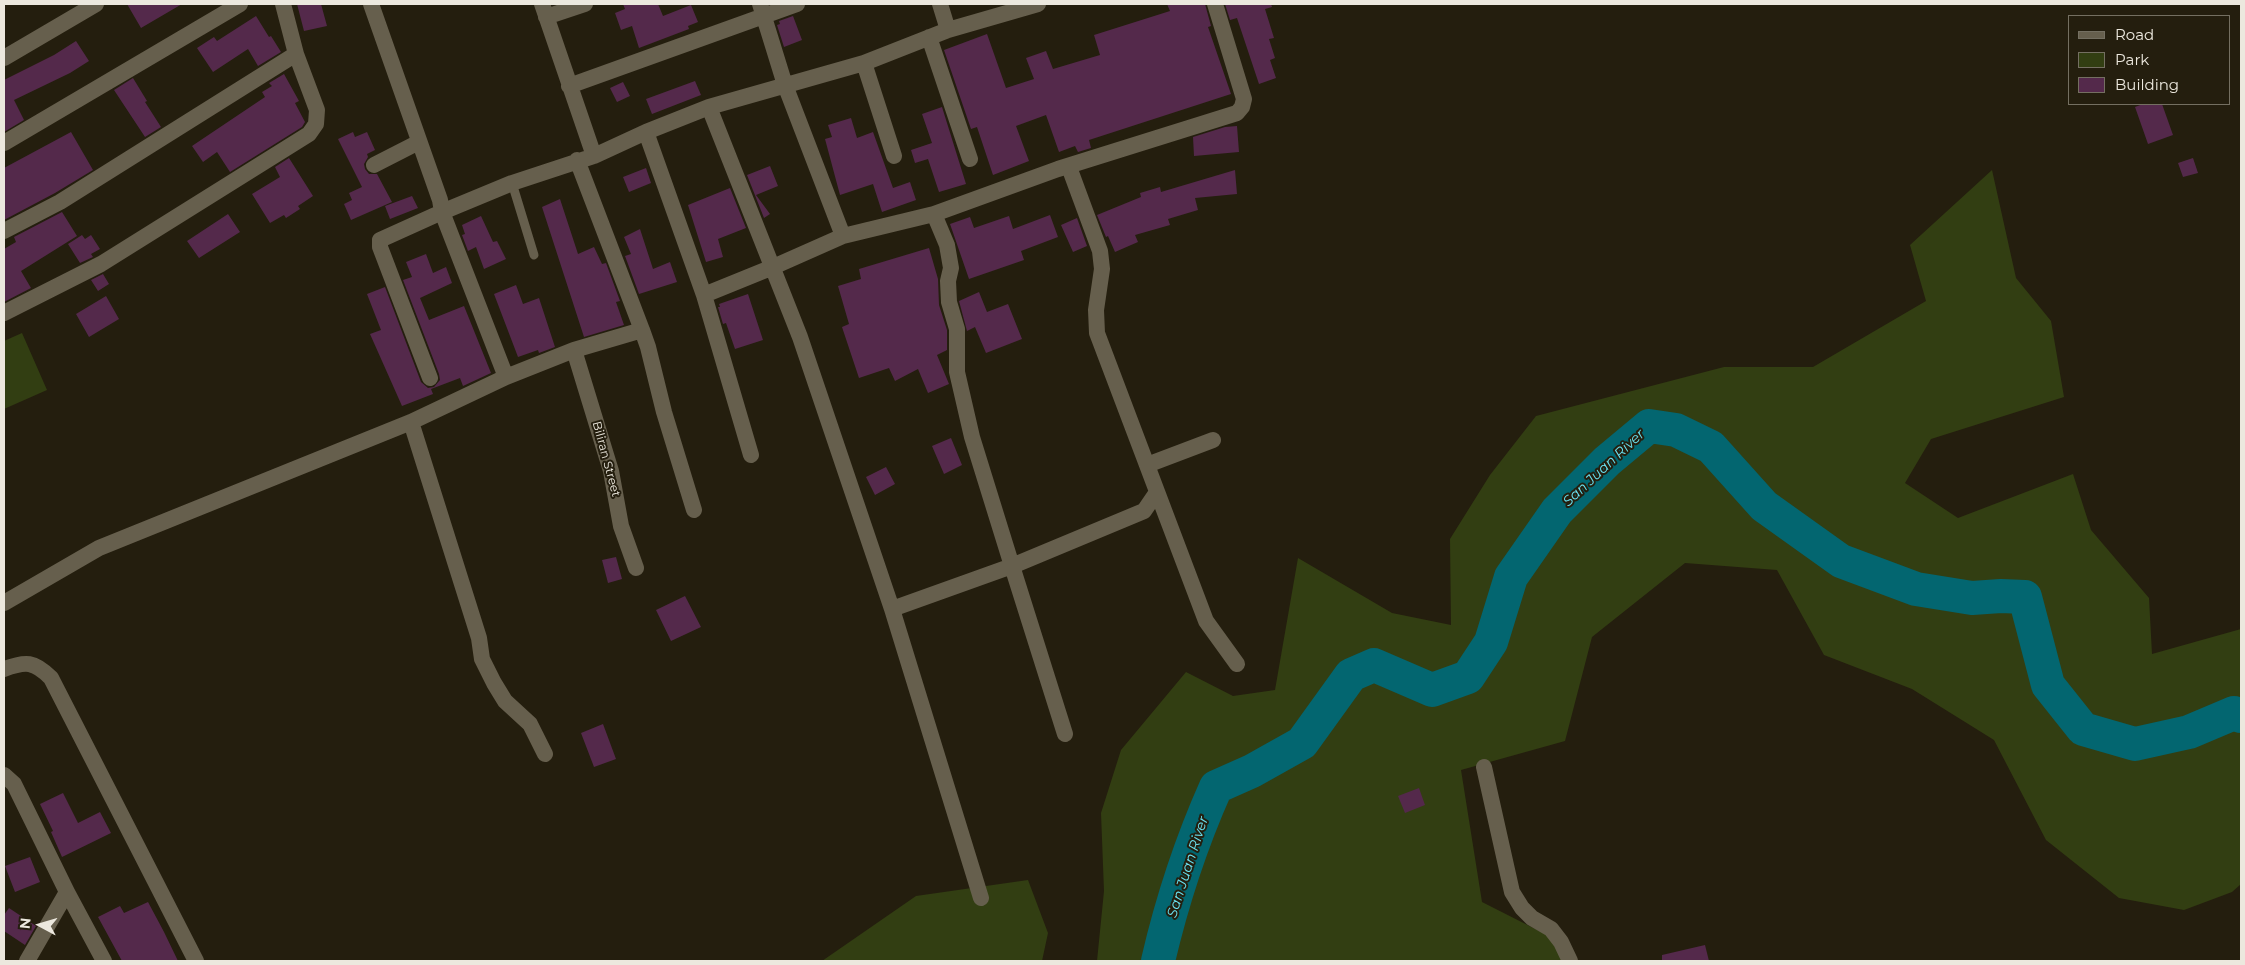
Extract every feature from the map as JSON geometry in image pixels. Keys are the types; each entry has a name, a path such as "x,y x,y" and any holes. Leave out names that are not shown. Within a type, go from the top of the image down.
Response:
{"street":[{"path":"4,58 96,4"},
{"path":"4,143 240,4"},
{"path":"4,313 100,264 309,134 316,124 317,110 296,54 283,4"},
{"path":"371,4 440,200 442,212 506,377"},
{"path":"585,4 544,10 594,156"},
{"path":"569,86 762,10 797,4"},
{"path":"940,4 948,30"},
{"path":"430,378 380,247 380,240 512,183 577,160 594,156 646,132 709,107 864,63 948,30 1038,4"},
{"path":"704,295 773,268 843,236 934,214 1069,167 1237,113 1242,107 1244,99 1215,4"},
{"path":"762,10 785,85 843,236"},
{"path":"929,37 970,159"},
{"path":"4,231 60,202 296,54"},
{"path":"864,63 894,156"},
{"path":"709,107 773,268 828,418 892,609 981,898"},
{"path":"646,132 704,295 750,455"},
{"path":"374,165 419,142"},
{"path":"577,160 648,347 664,412 694,510"},
{"path":"1069,167 1081,194 1100,251 1102,269 1096,310 1097,333 1206,620 1237,664"},
{"path":"934,214 947,245 951,268 948,281 949,302 957,329 959,346 957,372 972,437 1065,734"},
{"path":"4,602 98,548 411,422 506,377 574,350 642,330"},
{"name":"Biliran Street","path":"574,350 611,472 621,526 636,568"},
{"path":"411,422 479,638 482,659 505,701 530,724 545,754"},
{"path":"1147,465 1213,440"},
{"path":"892,609 1012,566 1144,511 1157,492"},
{"path":"4,669 22,663 39,666 51,678 196,961"},
{"path":"1484,767 1512,892 1522,908 1532,918 1551,929 1561,942 1570,961"},
{"path":"4,775 14,784 67,892 104,961"},
{"path":"27,961 67,892"}],"lane":[{"path":"512,183 534,255"}],"green space":[{"path":"1992,170 2016,278 2051,321 2064,397 1931,439 1905,483 1958,518 2073,474 2091,530 2149,598 2152,654 2241,629 2241,884 2232,892 2184,910 2119,898 2046,840 1994,740 1912,689 1824,655 1777,570 1685,563 1592,637 1565,741 1461,770 1482,902 1561,942 1565,961 1097,961 1104,891 1101,813 1121,750 1186,672 1233,696 1275,690 1298,558 1392,613 1451,625 1450,539 1490,475 1536,416 1724,367 1813,367 1926,301 1910,245"},
{"path":"22,333 47,390 4,409 4,341"},
{"path":"1028,880 1048,933 1042,961 822,961 916,896"}],"building":[{"path":"127,4 182,4 141,28"},
{"path":"297,4 321,4 327,26 304,31"},
{"path":"623,4 658,4 663,16 691,5 698,22 688,26 689,29 639,48 632,26 621,30 615,13 625,9"},
{"path":"1167,4 1205,4 1211,26 1208,27 1231,94 1089,140 1091,148 1078,152 1075,146 1059,152 1046,115 1016,126 1029,161 993,175 977,127 971,129 944,50 987,34 1006,88 1034,79 1026,58 1046,51 1053,69 1100,55 1094,35 1170,11"},
{"path":"1225,4 1271,4 1272,7 1265,9 1274,38 1269,39 1275,58 1270,60 1276,78 1259,84 1237,18 1230,20"},
{"path":"256,16 281,52 258,66 248,49 213,72 197,48 214,37 217,41"},
{"path":"793,16 802,40 784,47 777,25 780,24 779,21"},
{"path":"76,41 89,61 70,73 14,100 24,120 4,132 4,80 54,55"},
{"path":"284,74 299,101 295,103 305,122 302,127 230,172 217,152 203,162 192,146 265,97 262,92 272,86 269,83"},
{"path":"133,78 161,127 145,137 114,90"},
{"path":"695,81 701,95 652,114 646,99"},
{"path":"623,82 630,96 617,102 610,88"},
{"path":"2140,105 2162,105 2173,135 2148,144 2135,107"},
{"path":"942,107 966,184 939,192 928,159 915,163 911,150 932,143 922,114"},
{"path":"851,118 857,138 873,132 893,188 910,182 916,200 882,212 873,184 840,195 825,139 832,137 828,125"},
{"path":"1237,126 1239,152 1194,156 1193,137 1225,127"},
{"path":"71,132 93,170 4,220 4,168"},
{"path":"353,132 355,137 367,132 375,150 367,154 368,157 364,164 365,169 369,174 377,174 392,202 351,220 344,204 352,200 349,193 362,187 338,139"},
{"path":"289,158 313,196 298,206 300,209 286,218 284,215 270,223 252,194 280,177 275,167"},
{"path":"2193,158 2198,173 2183,177 2178,163"},
{"path":"770,166 778,186 756,195 770,214 764,218 747,175"},
{"path":"646,168 651,183 629,192 623,177"},
{"path":"1235,170 1237,194 1195,198 1198,210 1168,219 1170,225 1135,235 1138,242 1115,252 1108,236 1106,237 1097,215 1141,197 1140,193 1160,187 1161,192"},
{"path":"730,188 746,228 718,239 723,257 706,262 688,205"},
{"path":"412,196 418,208 390,219 385,206"},
{"path":"560,199 578,254 594,247 602,264 606,263 620,301 616,302 624,325 584,337 542,207"},
{"path":"62,212 77,236 21,271 31,288 4,302 4,249 16,242 14,237"},
{"path":"228,214 240,232 199,258 187,241"},
{"path":"1050,215 1058,237 1021,251 1024,260 969,279 950,224 970,217 974,228 1009,216 1013,229"},
{"path":"481,216 493,242 497,241 506,259 484,269 476,247 468,251 462,235 465,234 462,225"},
{"path":"1077,218 1087,246 1073,252 1061,225"},
{"path":"640,229 653,269 670,262 677,282 639,294 625,256 631,254 624,237"},
{"path":"82,235 85,239 91,235 100,249 91,254 93,257 80,263 68,244"},
{"path":"929,248 938,279 939,305 947,330 947,350 937,355 949,384 928,393 918,369 895,381 889,368 859,378 842,327 849,324 838,286 861,279 859,269"},
{"path":"426,254 433,273 446,267 452,283 420,298 429,320 464,306 491,373 463,386 460,378 431,389 433,394 402,406 370,334 381,330 367,294 385,287 421,382 428,388 434,387 440,380 439,374 403,280 412,277 406,262"},
{"path":"103,274 109,284 98,291 91,280"},
{"path":"516,285 523,304 539,298 555,347 539,353 538,350 518,357 494,294"},
{"path":"979,292 987,312 1008,304 1022,339 986,353 975,327 967,331 959,301"},
{"path":"748,294 763,340 735,349 726,323 723,324 718,307 720,307 719,304"},
{"path":"106,296 119,319 89,337 76,314"},
{"path":"951,438 962,465 944,474 932,446"},
{"path":"886,467 895,484 875,495 866,477"},
{"path":"616,557 622,579 608,583 602,560"},
{"path":"685,596 701,627 671,641 656,610"},
{"path":"603,724 616,759 594,767 581,733"},
{"path":"1419,788 1425,805 1405,813 1398,796"},
{"path":"63,793 78,823 100,812 111,833 62,857 51,832 53,831 40,804"},
{"path":"30,857 40,882 15,892 5,866"},
{"path":"148,902 178,961 122,961 98,917 120,906 124,913"},
{"path":"9,908 36,926 25,945 4,931 4,915"},
{"path":"1705,945 1709,961 1662,961 1662,955"}],"waterway":[{"name":"San Juan River","path":"1158,961 1169,916 1183,872 1198,829 1216,787 1252,771 1302,743 1351,675 1374,665 1432,690 1468,677 1491,642 1511,577 1557,511 1607,461 1649,426 1676,430 1711,447 1764,506 1841,561 1916,589 1972,598 2025,597 2048,685 2083,729 2135,744 2189,732 2234,713 2241,716"}]}
